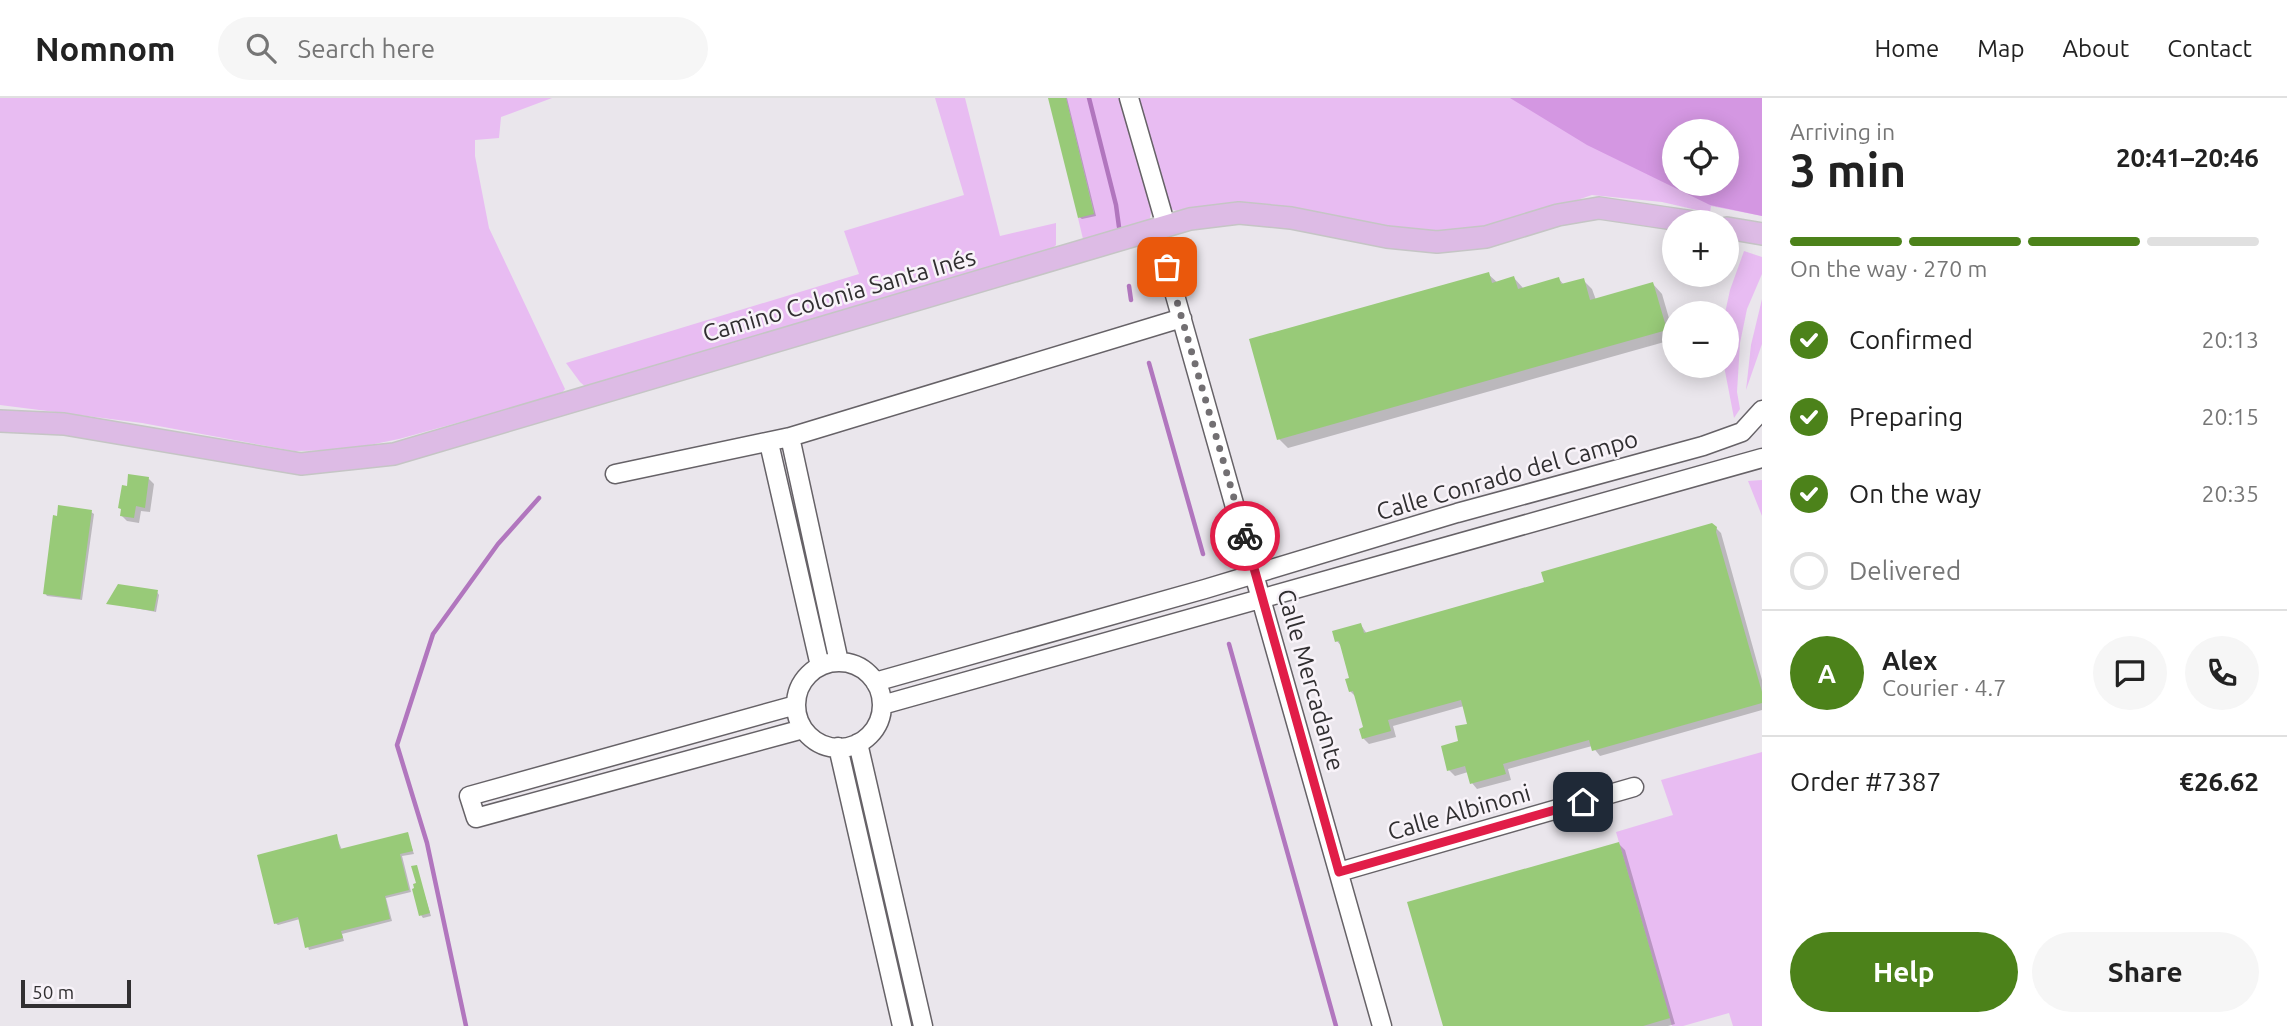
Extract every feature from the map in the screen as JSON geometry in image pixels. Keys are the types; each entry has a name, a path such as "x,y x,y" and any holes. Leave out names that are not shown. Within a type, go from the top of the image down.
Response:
{"main road":[{"name":"Camino Colonia Santa Inés","path":"0,421 64,424 300,464 394,454 1190,219 1239,213 1291,218 1387,237 1437,242 1486,237 1558,215 1599,208 1662,217"},
{"path":"1739,230 1762,234"}],"street":[{"path":"1129,98 1166,226"},
{"name":"Calle Mercadante","path":"1167,267 1256,573 1382,1026"},
{"path":"615,474 790,438 1182,318"},
{"name":"Calle Conrado del Campo","path":"875,682 1205,589 1457,513 1703,446 1742,432 1762,410"},
{"path":"790,438 839,662"},
{"path":"769,443 820,666"},
{"path":"882,705 1762,458"},
{"path":"839,662 860,667 875,682 882,705 875,727 858,743 838,747 818,742 803,729 796,705 802,682 820,666 839,662"},
{"path":"796,705 469,796 476,818 803,729"},
{"path":"858,743 923,1026"},
{"path":"838,747 902,1026"},
{"name":"Calle Albinoni","path":"1339,872 1634,787"}],"shaded area":[{"path":"0,98 552,98 501,117 499,138 475,140 475,156 489,228 565,389 561,394 399,439 345,450 294,451 142,423 0,405"},
{"path":"935,98 965,98 1000,236 1056,223 1056,245 1049,252 588,389 580,382 566,363 859,274 844,231 964,195"},
{"path":"1066,98 1121,98 1152,207 1149,223 1083,239 1078,218 1094,213"},
{"path":"1136,98 1762,98 1762,216 1711,206 1710,210 1697,210 1662,202 1592,195 1491,229 1450,233 1180,212 1168,208"},
{"path":"1510,98 1762,98 1762,216 1710,205 1692,196 1739,196 1739,119 1662,119 1662,182 1587,145"},
{"path":"1744,251 1762,257 1762,274 1747,309 1739,359 1739,301 1728,301 1731,287 1739,287 1739,265"},
{"path":"1762,299 1762,344 1746,390 1751,345"},
{"path":"1726,378 1738,378 1740,409 1734,418"},
{"path":"1762,480 1762,516 1748,481"},
{"path":"1762,752 1762,1026 1733,1026 1729,1013 1683,1026 1672,1026 1616,832 1673,815 1661,780"}],"building":[{"path":"1048,98 1066,98 1094,214 1078,218"},
{"path":"1489,272 1492,283 1514,276 1518,289 1559,277 1561,284 1584,278 1590,300 1653,282 1662,313 1662,331 1277,440 1249,339"},
{"path":"128,474 149,477 145,508 136,506 134,518 120,516 121,509 118,508 122,485 127,486"},
{"path":"58,505 92,510 80,599 43,594 53,515 57,516"},
{"path":"1712,523 1717,527 1716,532 1762,692 1762,703 1592,751 1589,740 1503,764 1506,774 1470,784 1465,766 1447,771 1441,746 1458,741 1455,726 1467,724 1461,700 1388,720 1391,731 1362,739 1359,729 1363,727 1353,691 1349,692 1345,679 1349,678 1339,641 1335,642 1332,631 1361,623 1364,633 1544,582 1541,572"},
{"path":"118,584 158,590 154,611 106,604"},
{"path":"408,832 413,851 400,854 409,890 385,896 390,919 341,931 343,938 305,948 298,917 274,924 257,855 337,834 340,849"},
{"path":"1619,842 1670,1018 1643,1026 1443,1026 1407,902"},
{"path":"417,865 430,913 419,916 412,889 416,883 411,866"}],"waterway":[{"path":"1089,98 1119,227"},
{"path":"1129,286 1131,300"},
{"path":"1149,363 1203,554"},
{"path":"466,1026 427,843 397,745 433,634 498,544 539,498"},
{"path":"1229,644 1336,1026"}],"way so far":[{"path":"1167,267 1245,536"}],"route":[{"path":"1245,536 1339,872 1583,802"}]}
